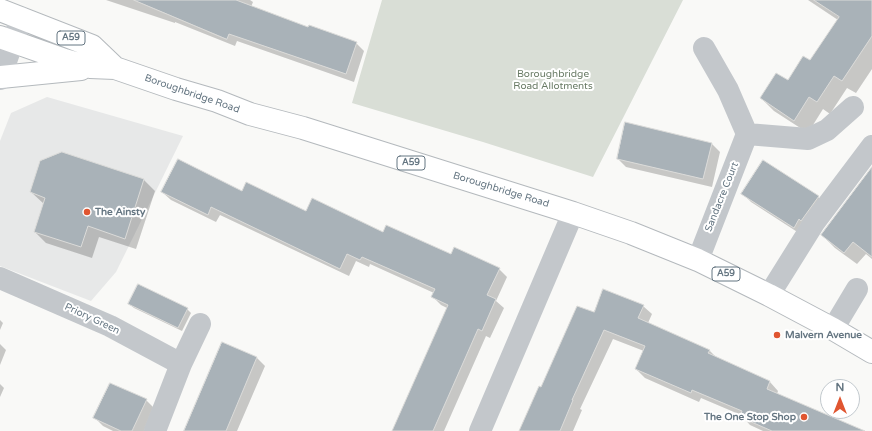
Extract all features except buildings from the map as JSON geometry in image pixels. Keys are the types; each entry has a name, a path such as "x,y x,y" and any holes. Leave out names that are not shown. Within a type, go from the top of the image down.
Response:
{"main road":[{"name":"Boroughbridge Road","path":"0,10 92,46 114,68"},
{"name":"Boroughbridge Road","path":"6,39 65,60 90,67 114,68 217,101 250,114 303,128 573,213 631,233 698,260 833,329 872,352"},
{"path":"0,78 90,67"}],"street":[{"path":"0,78 6,39 21,18"},
{"path":"704,48 728,90 747,134 808,139 827,130 853,106"},
{"name":"Sandacre Court","path":"698,260 747,134"},
{"path":"769,296 814,223 872,146"},
{"path":"480,431 573,213"},
{"name":"Priory Green","path":"0,278 110,326 181,364"},
{"path":"833,329 857,289"},
{"path":"155,431 181,364 200,324"}],"shaded area":[{"path":"47,97 183,136 116,272 91,301 0,266 0,141 11,113"}],"green space":[{"name":"Boroughbridge Road Allotments","path":"382,0 683,0 593,177 352,103"}],"place":[{"name":"The Ainsty","path":"87,212"},
{"name":"Malvern Avenue","path":"777,335"},
{"name":"The One Stop Shop","path":"804,417"}]}
